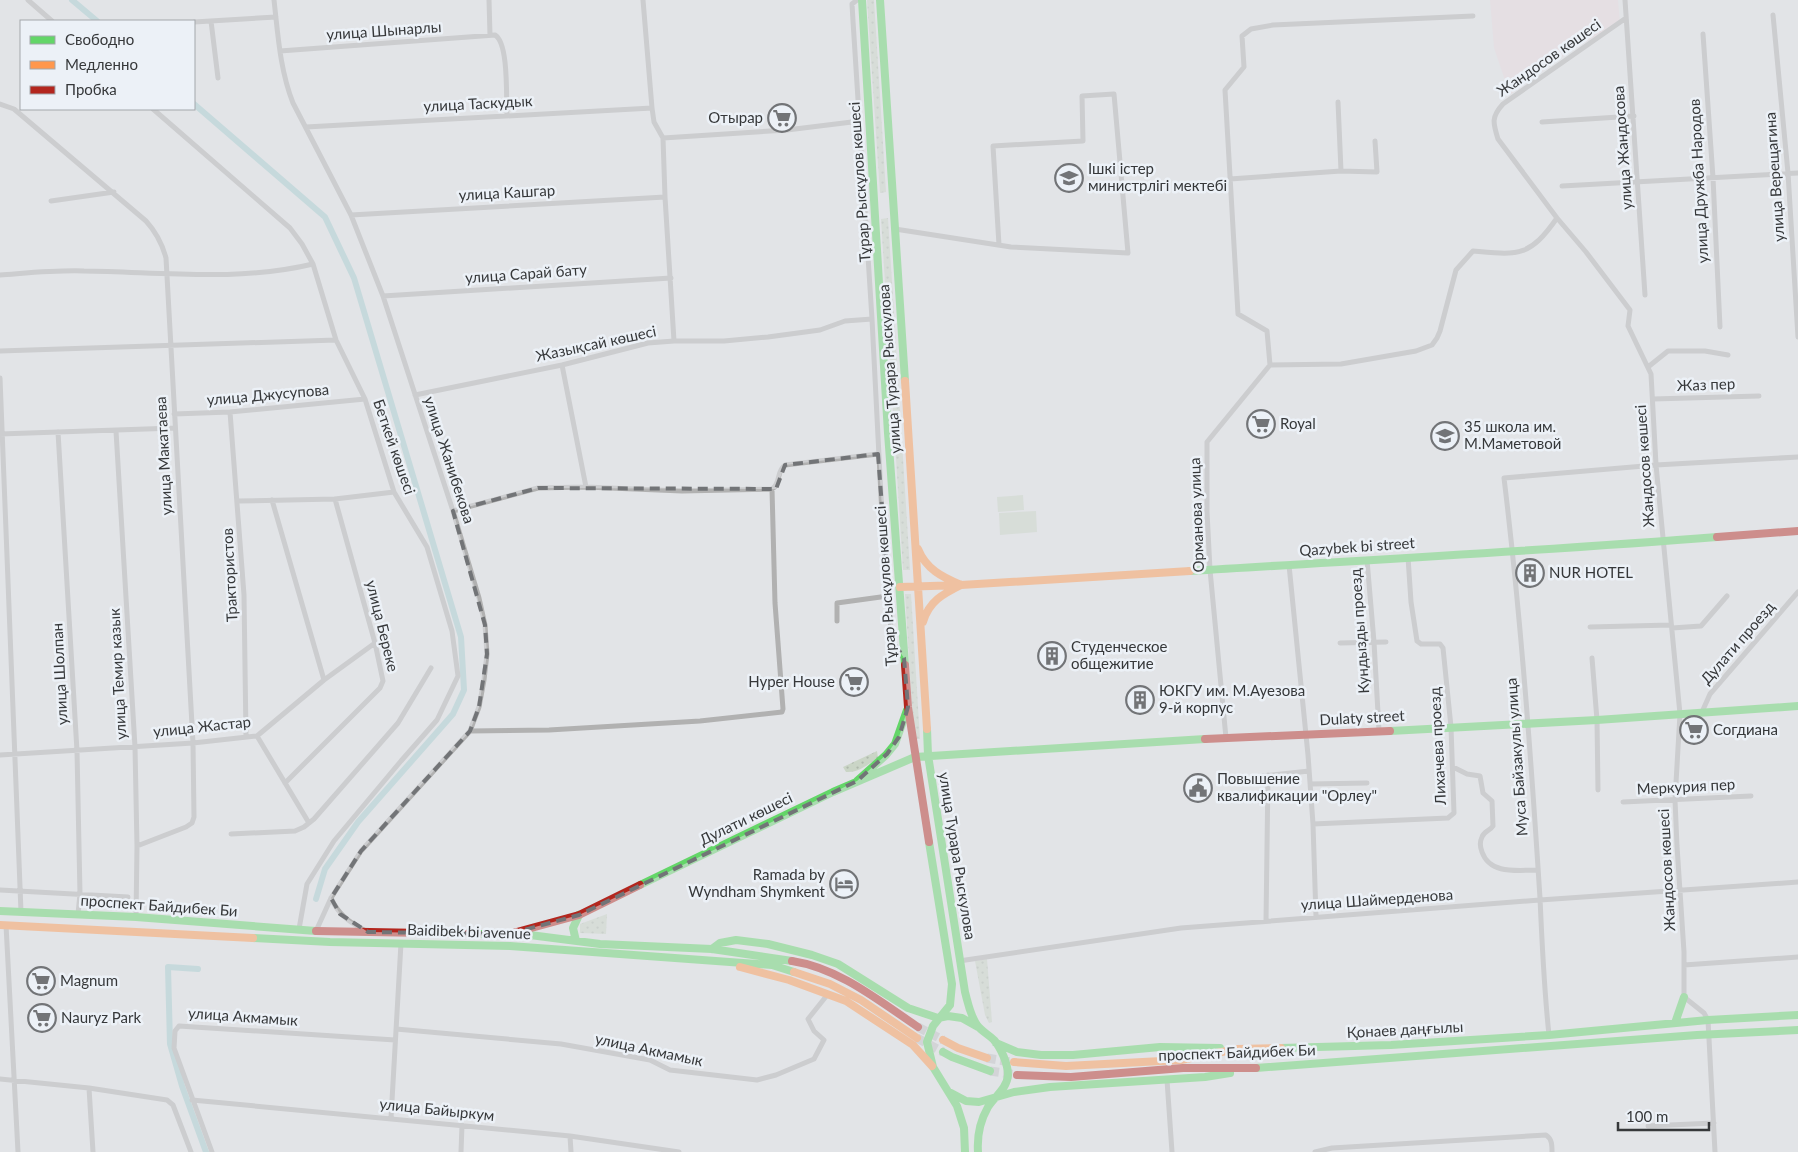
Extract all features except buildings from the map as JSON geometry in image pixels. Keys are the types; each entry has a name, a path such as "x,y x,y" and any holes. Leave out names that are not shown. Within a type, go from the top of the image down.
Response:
{"main road":[{"name":"Тұрар Рыскұлов көшесі","path":"862,0 876,207 888,433 908,708 952,984 950,1005 933,1026 927,1042 934,1067 957,1106 964,1128 965,1152"},
{"name":"улица Турара Рыскулова","path":"880,0 918,586"},
{"path":"876,207 893,205"},
{"path":"914,529 919,552 925,564 934,572 961,585"},
{"name":"Qazybek bi street","path":"900,587 961,585 1664,543 1798,531"},
{"path":"920,638 924,614 930,604 941,595 961,585"},
{"name":"Тұрар Рыскұлов көшесі","path":"918,586 928,755"},
{"name":"Dulaty street","path":"928,755 975,754 1226,738 1305,736 1527,724 1798,706"},
{"path":"857,781 887,754 899,737 908,708"},
{"name":"улица Турара Рыскулова","path":"928,755 959,960"},
{"name":"Дулати көшесі","path":"509,934 579,915 857,781 915,757 928,755"},
{"name":"проспект Байдибек Би","path":"0,911 136,917 316,931 509,934"},
{"path":"576,941 572,930 574,922 579,915"},
{"name":"Baidibek bi avenue","path":"3,925 330,942 510,946 772,965 830,984 861,1000 917,1038"},
{"name":"Baidibek bi avenue","path":"509,934 600,944 712,949 808,963 828,970 864,991 918,1027"},
{"path":"712,949 720,943 736,940 768,944 812,955 838,964 908,1008 938,1018 948,1016 962,1018 979,1027 996,1043 1017,1052 1041,1055 1074,1055 1160,1047 1237,1049"},
{"path":"959,960 971,1013 979,1027"},
{"path":"718,961 789,980 846,1001 913,1045 934,1067"},
{"path":"1675,1023 1684,997"},
{"name":"Қонаев даңғылы","path":"1014,1062 1066,1066 1181,1060 1237,1049 1391,1045 1549,1035 1708,1020 1798,1015"},
{"path":"1708,1034 1798,1030"},
{"name":"проспект Байдибек Би","path":"1017,1075 1072,1077 1183,1068 1248,1069 1708,1034"},
{"path":"944,1040 958,1048 987,1058"},
{"path":"978,1152 982,1119 988,1106 1006,1084 1007,1068 996,1043"},
{"path":"943,1052 952,1058 990,1071"},
{"path":"951,1094 966,1101 979,1102 1014,1092 1050,1087 1205,1077 1248,1069"}],"street":[{"path":"28,0 51,20"},
{"name":"улица Жанибекова","path":"274,0 280,51 287,88 351,215 383,296 453,511 485,625 487,654 479,707 470,731 361,852 332,898 316,931"},
{"path":"488,0 490,35 498,36 502,44 507,115"},
{"path":"643,0 654,122 663,138 674,341"},
{"path":"857,0 852,4 888,596 892,640 895,649 904,658"},
{"name":"улица Жандосова","path":"1625,0 1646,295"},
{"name":"улица Верещагина","path":"1773,15 1788,173 1798,336"},
{"path":"1473,16 1273,25 1251,29 1242,36 1244,67 1224,90 1238,314 1267,332 1270,365 1341,364 1416,351 1432,345 1438,338 1456,270 1473,250 1508,254 1521,252 1538,242 1557,218"},
{"path":"195,22 276,17"},
{"name":"Жандосов көшесі","path":"1626,18 1503,104 1495,113 1493,124 1498,139 1557,218 1586,252 1630,310 1628,326 1651,374 1656,465 1680,714 1675,800 1681,891 1684,997"},
{"path":"211,21 218,78"},
{"name":"улица Дружба Народов","path":"1703,34 1720,327"},
{"name":"улица Шынарлы","path":"280,51 490,35"},
{"path":"894,229 999,245 1091,253 1128,253 1114,94 1082,96 1083,141 993,146 999,245"},
{"path":"1338,102 1341,171"},
{"name":"улица Макатаева","path":"0,104 14,109 146,221 157,234 166,258 193,743 194,817 192,823 186,827 137,846"},
{"name":"улица Таскудык","path":"306,127 652,108"},
{"name":"Беткей көшесі","path":"154,110 290,228 302,244 313,264 336,340 365,399 394,492 427,548 452,630 458,676 437,720 334,841 307,884 299,929"},
{"path":"1542,122 1634,116"},
{"path":"663,138 787,130 860,121"},
{"path":"1230,179 1341,171 1377,172 1375,140"},
{"path":"1562,186 1798,173"},
{"path":"51,201 114,192"},
{"name":"улица Кашгар","path":"351,215 665,197"},
{"path":"0,275 83,271 166,275 240,274 270,272 313,264"},
{"name":"улица Сарай бату","path":"383,296 671,278"},
{"name":"Жазықсай көшесі","path":"416,395 562,365 648,343 724,341 768,337 820,330 845,321 872,319"},
{"path":"0,351 336,340"},
{"path":"1648,367 1668,351 1705,351 1728,355"},
{"path":"562,365 586,487"},
{"name":"Орманова улица","path":"1226,738 1210,570 1207,512 1207,442 1270,365"},
{"path":"0,378 21,912"},
{"name":"Жаз пер","path":"1653,399 1759,396"},
{"name":"улица Джусупова","path":"174,414 230,412 365,399"},
{"name":"Трактористов","path":"230,412 244,595 246,737"},
{"path":"1,434 175,428"},
{"name":"улица Темир казык","path":"116,431 135,747 136,917"},
{"name":"улица Шолпан","path":"58,432 76,751 80,894 78,914"},
{"path":"877,434 888,433"},
{"path":"453,511 538,488 586,487 682,491 772,489 777,485 780,470 785,465 878,454"},
{"path":"1656,465 1798,457"},
{"name":"Муса Байзакулы улица","path":"1549,1035 1543,975 1540,900 1527,724 1513,552 1504,478 1656,465"},
{"path":"470,731 549,730 700,721 782,712 775,603 772,489"},
{"path":"238,501 335,499 394,492"},
{"name":"улица Береке","path":"285,782 380,688 383,681 375,643 335,499"},
{"path":"272,500 324,680"},
{"name":"Лихачева проезд","path":"1313,824 1448,818 1454,813 1451,727 1443,648 1440,644 1421,644 1416,640 1408,557"},
{"name":"Кундызды проезд","path":"1367,560 1379,731"},
{"path":"1289,565 1310,784 1316,917"},
{"path":"888,588 900,587"},
{"name":"Дулати проезд","path":"1702,712 1710,694 1798,592"},
{"path":"837,621 837,603 888,596"},
{"path":"1590,627 1701,626 1727,596"},
{"path":"1340,643 1386,642"},
{"name":"улица Жастар","path":"0,755 193,743 257,736 324,680 375,643"},
{"path":"1592,658 1597,720 1598,790"},
{"path":"231,834 285,832 304,827 309,823 398,723 431,668"},
{"path":"257,736 309,823"},
{"path":"1453,767 1467,774 1480,776 1483,794 1492,801 1493,826 1484,834 1481,842 1481,849 1486,861 1497,869 1538,870"},
{"path":"1253,777 1309,772"},
{"path":"1266,921 1268,775"},
{"path":"1310,784 1367,783"},
{"name":"Меркурия пер","path":"1622,802 1751,796"},
{"name":"улица Шаймерденова","path":"959,960 1181,928 1798,882"},
{"path":"0,890 128,897"},
{"path":"332,898 335,908 340,914 368,932"},
{"path":"3,925 15,1081 18,1152"},
{"path":"391,1118 402,943"},
{"path":"1684,965 1798,957"},
{"name":"улица Акмамык","path":"396,1029 561,1044 650,1060 670,1070 757,1080 776,1075 814,1059 824,1040 814,1031 808,1019 828,993"},
{"path":"1684,997 1704,1013 1708,1020 1716,1152"},
{"name":"улица Акмамык","path":"192,1100 174,1048 175,1031 179,1026 395,1040"},
{"path":"0,1079 89,1088 168,1100 174,1105 191,1152"},
{"path":"1167,1080 1172,1152"},
{"path":"89,1088 93,1152"},
{"path":"192,1100 212,1152"},
{"name":"улица Байыркум","path":"192,1100 570,1136 679,1152"},
{"path":"1648,1126 1714,1123"},
{"path":"461,1152 462,1125"},
{"path":"1315,1152 1332,1148 1546,1135 1552,1142 1552,1152"},
{"path":"570,1136 571,1152"}],"highlighted area":[{"path":"878,454 892,640 904,658 908,707 899,737 887,754 857,781 579,915 509,934 368,932 340,914 331,898 361,851 470,731 479,707 487,654 485,625 453,511 538,488 776,489 785,465"}],"shaded area":[{"path":"1490,0 1618,0 1620,22 1569,52 1510,95 1494,48"}],"green space":[{"path":"867,0 874,0 886,192 880,193"},
{"path":"888,218 910,570 903,570 881,219"},
{"path":"1023,495 1024,510 998,512 997,497"},
{"path":"1036,511 1037,532 1000,535 999,513"},
{"path":"905,594 911,594 920,739 914,739"},
{"path":"877,751 878,758 859,770 846,772 843,767"},
{"path":"607,914 606,934 580,933 580,924"},
{"path":"987,959 992,1022 989,1023 985,1015 975,961"}],"waterway":[{"path":"72,0 96,20"},
{"path":"195,105 325,217 354,278 461,637 464,690 453,714 358,822 325,869 316,899"},
{"path":"198,969 168,967 170,1044 182,1086 206,1152"}],"tunnel":[{"path":"918,1027 943,1040"},
{"path":"917,1038 943,1052"},
{"path":"987,1058 1011,1062"},
{"path":"990,1071 1017,1075"}],"traffic: fast":[{"path":"862,0 888,433 905,665"},
{"path":"880,0 905,381"},
{"path":"1190,571 1717,537"},
{"path":"1390,731 1597,720 1798,706"},
{"path":"857,781 886,755 895,744 907,710"},
{"path":"927,729 928,755 965,992 977,1025 997,1043 1004,1056 1008,1071 1005,1084 988,1107 981,1123 978,1152"},
{"path":"640,885 833,792 915,757 1205,739"},
{"path":"929,842 952,984 950,1005 933,1026 927,1042 933,1067 957,1106 964,1128 965,1152"},
{"path":"0,911 136,917 316,931"},
{"path":"576,941 573,928 579,915"},
{"path":"478,934 530,935 600,944 712,949 792,961"},
{"path":"253,938 330,942 510,946 772,965 794,972"},
{"path":"712,949 720,943 736,940 768,944 812,955 838,964 908,1008 938,1018 948,1016 962,1018 978,1027"},
{"path":"1675,1023 1684,997"},
{"path":"1281,1048 1391,1045 1549,1035 1708,1020 1798,1015"},
{"path":"1256,1068 1697,1035 1798,1030"},
{"path":"996,1043 1017,1052 1041,1055 1073,1055 1160,1047 1220,1048"},
{"path":"943,1052 990,1071"},
{"path":"951,1093 966,1101 979,1102 1014,1092 1050,1087 1205,1077 1230,1073"}],"traffic: slow":[{"path":"905,381 927,729"},
{"path":"918,549 925,562 935,572 961,585"},
{"path":"900,587 1190,571"},
{"path":"923,622 933,603 961,585"},
{"path":"0,925 253,938"},
{"path":"740,967 789,980 846,1001 913,1045 932,1066"},
{"path":"794,972 830,984 861,1000 917,1038"},
{"path":"943,1040 958,1048 987,1058"},
{"path":"1014,1062 1066,1066 1181,1060 1237,1049 1281,1048"}],"traffic: jam":[{"path":"1717,537 1798,531"},
{"path":"905,665 908,707 929,842"},
{"path":"1205,739 1390,731"},
{"path":"513,933 579,915 640,885"},
{"path":"316,931 478,934"},
{"path":"792,961 809,965 842,978 918,1027"},
{"path":"1017,1075 1071,1077 1183,1068 1256,1068"}],"place":[{"name":"Отырар","path":"782,118"},
{"name":"Ішкі істер министрлігі мектебі","path":"1069,178"},
{"name":"Royal","path":"1261,424"},
{"name":"35 школа им. М.Маметовой","path":"1445,436"},
{"name":"NUR HOTEL","path":"1530,573"},
{"name":"Студенческое общежитие","path":"1052,656"},
{"name":"Hyper House","path":"854,682"},
{"name":"ЮКГУ им. М.Ауезова 9-й корпус","path":"1140,700"},
{"name":"Согдиана","path":"1694,730"},
{"name":"Повышение квалификации \"Орлеу\"","path":"1198,788"},
{"name":"Ramada by Wyndham Shymkent","path":"844,884"},
{"name":"Magnum","path":"41,981"},
{"name":"Nauryz Park","path":"42,1018"}]}
